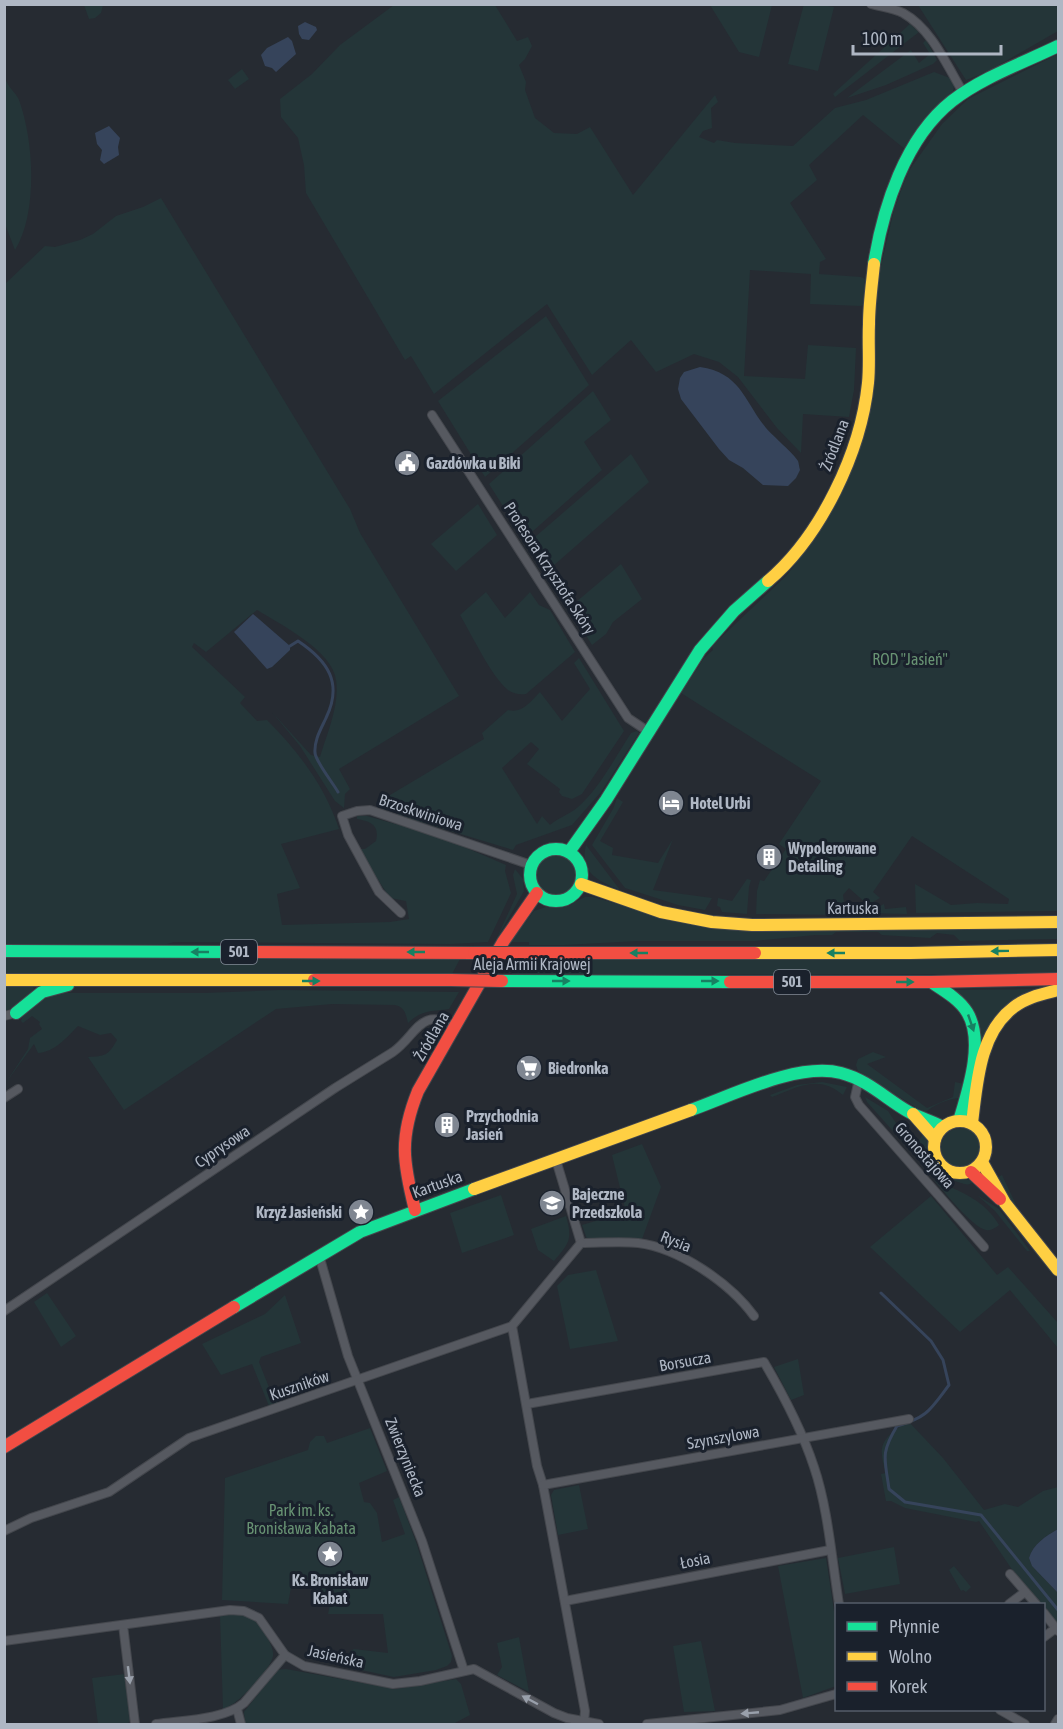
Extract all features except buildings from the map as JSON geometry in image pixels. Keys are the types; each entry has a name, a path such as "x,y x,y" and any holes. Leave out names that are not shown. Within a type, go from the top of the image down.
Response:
{"street":[{"path":"871,4 901,12 921,26 964,93"},
{"name":"Źródlana","path":"569,852 606,800 700,650 715,630 787,563 833,493 849,459 862,421 869,369 869,313 873,274 888,210 904,165 919,137 938,113 964,93 1059,46"},
{"name":"Profesora Krzysztofa Skóry","path":"432,415 628,718 649,732"},
{"name":"Brzoskwiniowa","path":"401,913 380,892 348,835 342,816 370,810 531,865"},
{"path":"562,849 569,852 582,869 581,884 573,895 561,901 548,900 537,893 530,880 531,865 541,853 548,850 562,849"},
{"name":"Kartuska","path":"581,884 661,912 732,924 864,925 1059,922"},
{"name":"Źródlana","path":"415,1210 405,1167 403,1137 408,1115 418,1091 503,942 537,893"},
{"name":"Aleja Armii Krajowej","path":"4,951 900,953 1059,950"},
{"name":"Aleja Armii Krajowej","path":"4,980 931,982 1059,980"},
{"path":"10,1015 46,991 96,980"},
{"path":"931,982 956,999 968,1013 975,1032 972,1065 959,1120"},
{"path":"972,1124 987,1043 998,1021 1026,999 1059,990"},
{"name":"Cyprysowa","path":"4,1311 343,1083 393,1052 423,1022 436,1018 455,1026"},
{"name":"Kartuska","path":"4,1447 360,1232 415,1210 794,1074 828,1070 859,1079 913,1114 935,1139"},
{"name":"Gronostajowa","path":"859,1079 855,1097 859,1105 984,1248"},
{"path":"4,1098 18,1089"},
{"name":"Kartuska","path":"913,1114 927,1118 943,1127"},
{"path":"959,1120 972,1124 981,1131 987,1143 982,1162 970,1172 956,1173 942,1167 934,1154 935,1139 943,1127 959,1120"},
{"path":"556,1160 581,1243 512,1326 528,1404 537,1466 543,1485 565,1601 585,1711 584,1722"},
{"name":"Gronostajowa","path":"982,1162 1005,1203 1059,1270"},
{"name":"Gronostajowa","path":"970,1172 1005,1203"},
{"name":"Rysia","path":"581,1243 638,1243 680,1257 720,1282 742,1300 754,1316"},
{"name":"Zwierzyniecka","path":"319,1255 348,1356 423,1541 464,1671"},
{"name":"Kuszników","path":"4,1531 31,1518 109,1492 189,1438 512,1326"},
{"name":"Borsucza","path":"528,1404 764,1362 789,1405 802,1437"},
{"name":"Szynszylowa","path":"543,1485 909,1419"},
{"path":"802,1437 820,1489 839,1603"},
{"name":"Łosia","path":"565,1601 830,1550"},
{"path":"1010,1574 1034,1603"},
{"path":"1011,1603 1025,1592"},
{"name":"Jasieńska","path":"4,1641 230,1610 244,1611 259,1618 285,1655 304,1666 393,1684 420,1681 474,1669 554,1713 599,1725"},
{"path":"1045,1614 1057,1629"},
{"path":"123,1625 135,1725"},
{"path":"156,1725 223,1714 237,1709 285,1655"},
{"path":"647,1725 762,1712 808,1703 835,1695"},
{"path":"237,1709 241,1725"},
{"path":"1002,1711 1025,1725"},
{"path":"1055,1725 1059,1719"}],"green space":[{"path":"804,4 834,7 818,71 788,64"},
{"path":"84,5 103,5 101,13 89,19"},
{"path":"394,5 495,5 517,41 528,37 532,46 519,65 535,118 554,133 577,134 590,127 633,195 715,95 718,102 711,108 712,128 703,131 699,137 714,143 717,140 793,146 835,108 866,100 934,72 950,78 954,85 953,92 916,130 906,150 863,115 809,165 817,180 790,203 826,259 820,262 819,274 865,279 863,305 810,304 811,274 750,270 744,376 805,379 808,345 856,348 854,390 849,417 803,414 801,453 777,428 738,377 719,362 694,354 656,372 631,340 592,375 547,304 434,394 411,356 405,360 306,193 304,165 298,138 281,117 280,99 312,74 340,45"},
{"path":"710,5 772,5 759,57 739,52"},
{"path":"918,5 1058,5 1058,31 987,72 966,80"},
{"path":"910,24 919,32 835,97 833,94"},
{"path":"926,40 937,60 933,64 886,85 847,98 911,50 919,63 930,54 923,43"},
{"name":"ROD \"Jasień\"","path":"1058,54 1058,911 916,913 915,884 951,905 1008,904 1009,899 912,836 873,892 880,898 868,905 849,888 843,895 846,915 756,914 760,880 764,881 786,849 779,844 821,781 681,693 704,658 713,650 712,646 787,575 810,545 854,461 871,403 875,367 877,283 894,210 908,172 942,124 968,99"},
{"path":"242,69 249,79 235,89 228,80"},
{"path":"5,77 7,84 19,100 28,136 30,156 30,197 27,217 15,250 5,224"},
{"path":"161,198 350,509 360,533 459,696 339,769 350,789 345,794 344,808 335,801 300,746 272,712 311,755 320,757 332,719 337,690 333,669 326,659 304,639 257,610 206,652 194,643 192,647 245,697 240,703 257,721 267,720 300,757 326,798 339,829 281,844 300,888 277,894 282,925 390,922 409,919 406,901 390,898 358,849 365,849 376,841 377,831 373,825 357,819 357,816 367,816 441,837 506,865 505,871 511,893 488,942 450,944 174,942 167,944 5,944 6,283 45,246 55,247 80,240 93,234 116,216"},
{"path":"546,316 589,385 485,477 438,401"},
{"path":"593,391 611,420 584,442 602,470 524,539 489,484"},
{"path":"631,454 649,482 545,573 527,544"},
{"path":"478,504 497,535 456,571 431,544"},
{"path":"621,564 642,599 613,622 606,634 592,645 569,608"},
{"path":"486,592 505,618 530,592 539,605 550,610 575,652 526,694 512,692 502,684 460,615"},
{"path":"579,658 624,731 582,794 572,799 562,796 560,789 527,764 539,749 531,742 502,768 537,824 542,816 550,825 575,810 586,800 631,733 637,731 639,733 601,792 572,825 516,845 513,850 398,815 385,798 484,739 482,733 508,710 522,708 540,692 562,721 590,689 574,663"},
{"path":"617,798 623,802 600,841 613,848 612,855 658,863 673,839 653,890 712,898 705,910 678,905 625,888 592,845"},
{"path":"586,845 620,890 592,875 585,863"},
{"path":"556,853 572,859 578,875 572,891 556,897 540,891 534,875 540,859"},
{"path":"515,869 523,879 524,891 495,942 517,894 513,875"},
{"path":"747,879 751,880 747,914 722,912 717,906 718,898 732,901"},
{"path":"585,897 593,897 684,923 749,930 1058,927 1058,939 960,941 954,935 937,933 930,938 882,935 878,932 836,932 832,935 755,941 638,941 564,945 529,945 529,942 510,942 534,911 546,907 568,905"},
{"path":"884,904 885,909 906,907 907,914 866,913"},
{"path":"1058,957 1058,972 1002,974 511,975 518,960"},
{"path":"5,958 460,959 452,974 5,973"},
{"path":"4,987 33,987 34,989 23,1001 5,1012"},
{"path":"1033,989 1015,999 992,1021 981,1048 971,1100 977,1043 976,1017 968,1003 952,990"},
{"path":"280,990 459,992 449,1009 423,1013 408,1023 403,1009 395,1005 332,1004 276,1009 124,1110 88,1057 102,1055 111,1049 117,1040 111,1033 100,1035 78,1026 50,1050 38,1053 34,1044 5,1084 28,1049 30,1038 42,1029 40,1022 32,1016 23,1023 21,1021 23,1015 36,1002 47,997 59,993 205,993"},
{"path":"873,1052 886,1057 867,1064 927,1108 953,1097 955,1082 964,1084 961,1098 942,1102 925,1113 858,1071 856,1065 858,1059"},
{"path":"822,1082 847,1087 843,1095 825,1085 808,1084 772,1097 770,1095 797,1085"},
{"path":"865,1097 888,1111 926,1168 867,1102"},
{"path":"961,1128 975,1134 981,1148 975,1162 961,1168 947,1162 941,1148 947,1134"},
{"path":"924,1133 937,1169 942,1173 974,1182 968,1184 952,1180 934,1168 917,1143"},
{"path":"642,1144 661,1187 642,1239 587,1239 582,1225 626,1212 612,1155"},
{"path":"1002,1175 1021,1215 996,1178"},
{"path":"934,1180 978,1202 999,1225 990,1230 980,1227"},
{"path":"501,1195 514,1235 462,1253 450,1213"},
{"path":"977,1195 999,1209 1030,1251 1027,1251 995,1211"},
{"path":"931,1196 997,1275 1008,1267 1058,1323 1058,1348 1010,1290 960,1332 870,1247"},
{"path":"566,1216 568,1241 554,1261 538,1250 531,1229"},
{"path":"596,1270 618,1341 570,1349 557,1286 568,1275"},
{"path":"47,1293 76,1336 61,1347 34,1302"},
{"path":"285,1295 301,1343 261,1357 259,1362 274,1400 279,1403 269,1406 252,1364 221,1375 202,1344 265,1314"},
{"path":"798,1359 804,1395 791,1400 774,1367"},
{"path":"908,1421 943,1458 984,1510 1005,1504 1018,1507 1043,1491 1058,1487 1058,1529 1037,1545 1029,1558 1032,1566 1058,1593 1058,1624 1045,1609 1045,1603 1040,1603 1011,1568 979,1521 905,1508 886,1501 881,1474 886,1473 882,1448 893,1432"},
{"name":"Park im. ks. Bronisława Kabata","path":"370,1428 387,1471 359,1483 364,1502 370,1503 377,1513 382,1542 405,1534 393,1500 399,1497 416,1542 452,1656 447,1666 436,1670 394,1677 347,1667 349,1652 354,1649 388,1653 383,1614 328,1614 332,1596 313,1591 313,1588 292,1582 288,1604 222,1600 225,1478 308,1450 310,1442 316,1436 324,1436 327,1443"},
{"path":"579,1485 588,1529 558,1535 551,1495 554,1490"},
{"path":"894,1547 900,1584 845,1594 838,1558"},
{"path":"826,1558 835,1617 835,1686 803,1698 778,1566"},
{"path":"954,1566 971,1587 966,1592 961,1591 949,1570"},
{"path":"240,1614 250,1617 262,1629 272,1646 273,1656 252,1687 236,1702 223,1709 220,1615"},
{"path":"519,1637 529,1692 497,1675 502,1667 497,1643"},
{"path":"701,1641 715,1711 684,1712 673,1646"},
{"path":"286,1669 396,1689 456,1679 461,1684 470,1715 453,1724 245,1724 244,1712 277,1670"},
{"path":"125,1674 131,1718 128,1724 98,1724 92,1678"}],"water":[{"path":"305,22 316,27 317,30 309,40 302,39 299,34 298,26"},
{"path":"288,37 292,41 296,54 276,72 265,66 261,55 267,48"},
{"path":"109,126 120,138 119,155 104,164 100,160 102,150 97,144 95,133"},
{"path":"700,367 725,375 733,382 766,428 796,458 800,470 788,486 763,485 743,468 729,460 681,399 678,389 680,378 684,372"},
{"path":"253,614 290,646 290,650 267,669 234,632"},
{"path":"1058,1529 1058,1593 1032,1566 1029,1558 1037,1545"}],"waterway":[{"path":"290,646 298,641 325,665 330,674 333,684 331,705 317,739 315,753 321,767 338,792"},
{"path":"881,1293 931,1341 943,1360 949,1385 922,1416 897,1426 888,1443 885,1457 889,1489 905,1502 981,1515 1058,1610"}],"traffic: fast":[{"path":"874,264 883,220 899,175 921,134 936,116 964,92 1058,46"},
{"path":"569,852 606,800 700,650 734,611 768,581"},
{"path":"551,849 561,849 575,856 582,875 575,894 561,901 551,901 541,897 534,890 530,880 530,870 534,860 541,853 551,849"},
{"path":"4,951 235,952"},
{"path":"502,981 730,982"},
{"path":"931,982 960,1003 967,1012 975,1037 973,1066 959,1121"},
{"path":"16,1013 42,992 68,985"},
{"path":"691,1110 786,1076 824,1071 841,1073 860,1080 909,1112 943,1127"},
{"path":"234,1307 360,1232 474,1189"}],"traffic: slow":[{"path":"768,581 805,541 821,517 835,491 857,437 868,383 874,264"},
{"path":"581,884 661,912 712,922 752,925 1058,922"},
{"path":"755,953 1058,950"},
{"path":"4,980 314,980"},
{"path":"972,1123 978,1076 993,1031 1014,1007 1035,996 1058,990"},
{"path":"474,1189 691,1110"},
{"path":"913,1114 935,1139"},
{"path":"955,1121 965,1121 979,1128 986,1147 979,1166 965,1173 955,1173 945,1169 938,1162 934,1152 934,1142 938,1132 945,1125 955,1121"},
{"path":"982,1162 1005,1203 1058,1270"}],"traffic: jam":[{"path":"415,1210 405,1150 408,1123 418,1091 503,942 537,893"},
{"path":"235,952 474,953"},
{"path":"474,953 513,953"},
{"path":"513,953 755,953"},
{"path":"730,982 931,982 1058,979"},
{"path":"314,980 451,980"},
{"path":"451,980 502,981"},
{"path":"971,1172 1000,1199"},
{"path":"4,1447 234,1307"}],"place":[{"name":"Gazdówka u Biki","path":"407,463"},
{"name":"Hotel Urbi","path":"671,803"},
{"name":"Wypolerowane Detailing","path":"769,857"},
{"name":"Biedronka","path":"529,1068"},
{"name":"Przychodnia Jasień","path":"447,1125"},
{"name":"Bajeczne Przedszkola","path":"552,1203"},
{"name":"Krzyż Jasieński","path":"361,1212"},
{"name":"Ks. Bronisław Kabat","path":"330,1554"}]}
